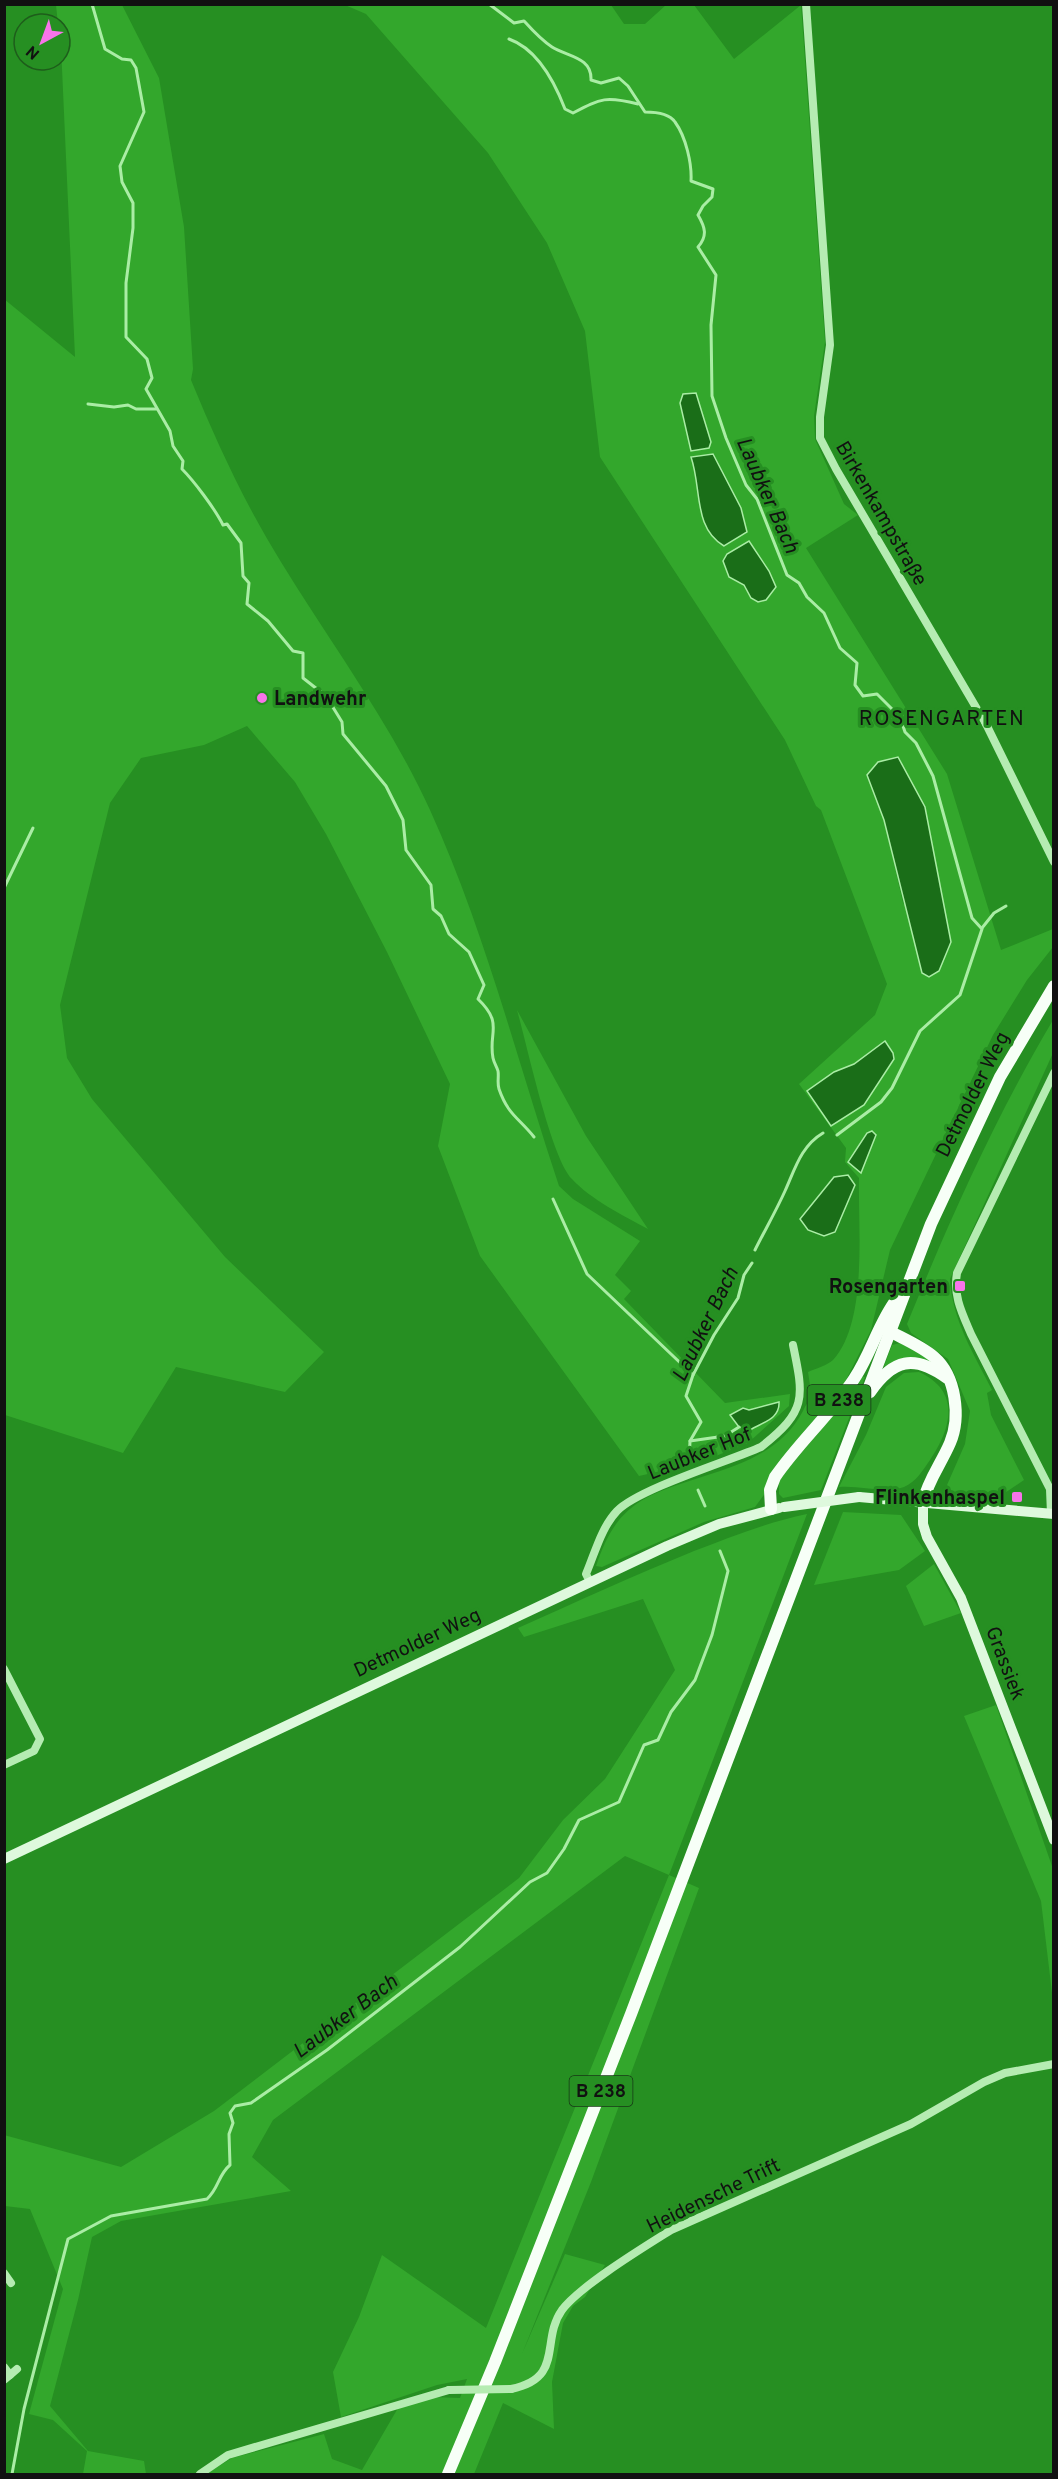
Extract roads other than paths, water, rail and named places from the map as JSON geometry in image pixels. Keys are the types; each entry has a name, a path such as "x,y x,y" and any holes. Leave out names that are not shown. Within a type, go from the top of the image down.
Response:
{"main road":[{"name":"Detmolder Weg","path":"907,1285 931,1224 1000,1077 1053,986"},
{"name":"B 238","path":"448,2475 500,2352 631,2014 907,1285"},
{"name":"B 238","path":"771,1509 770,1490 775,1477 845,1393 872,1349 886,1316 907,1285"},
{"path":"889,1331 932,1355 940,1363 948,1379 955,1408 954,1427 949,1445 926,1488 923,1502"},
{"path":"862,1402 887,1372 908,1362 920,1363 948,1379"}],"street":[{"name":"Birkenkampstraße","path":"806,4 830,345 820,417 820,438 987,726 1053,862"},
{"path":"1052,1514 1050,1489 971,1334 960,1308 955,1286 957,1273 1053,1073"},
{"name":"Laubker Hof","path":"590,1582 586,1574 603,1532 617,1511 644,1494 761,1447 777,1435 789,1420 801,1397 802,1386 794,1345"},
{"name":"Detmolder Weg","path":"4,1859 693,1534 771,1509 834,1498 859,1497 1052,1514"},
{"name":"Grassiek","path":"923,1502 923,1524 927,1537 961,1598 1053,1840"},
{"path":"4,1669 39,1733 39,1745 27,1755 4,1765"},
{"name":"Heidensche Trift","path":"200,2475 228,2455 449,2390 511,2389 528,2385 546,2366 556,2324 562,2310 625,2261 671,2230 911,2124 984,2082 1005,2073 1053,2064"},
{"path":"4,2273 11,2283"},
{"path":"4,2367 7,2378 17,2369"}],"waterway":[{"path":"92,4 105,49 122,59 131,60 136,68 144,112 120,166 122,182 133,203 133,228 126,283 126,337 147,359 152,378 146,389 170,431 173,446 183,461 182,469 215,511 223,525 227,524 241,543 243,576 249,583 247,604 268,621 293,651 303,653 303,678 326,696 342,722 343,734 386,786 403,820 406,850 431,885 433,909 441,916 449,934 469,952 484,985 478,999 491,1015 493,1022 493,1058 498,1071 498,1087 502,1098 510,1111 534,1137"},
{"name":"Laubker Bach","path":"489,4 514,23 524,21 548,44 583,62 588,67 591,80 601,83 619,78 628,86 645,112 662,114 672,119 679,128 685,143 691,181 713,189 712,197 698,215 704,231 703,239 698,247 716,275 711,325 712,396 726,438 746,485 757,499 787,575 799,583 807,597 824,613 840,648 857,663 855,685 863,696 877,694 900,717 905,732 916,743 933,776 972,918 982,929 960,995 920,1031 892,1088 881,1102 837,1135"},
{"path":"509,39 528,50 544,68 565,109 573,113 598,101 611,99 638,104"},
{"path":"88,404 114,407 128,405 136,409 156,409"},
{"path":"4,888 33,828"},
{"path":"982,928 994,913 1006,906"},
{"name":"Laubker Bach","path":"755,1250 804,1151 815,1138 823,1133"},
{"path":"553,1199 587,1274 693,1375"},
{"name":"Laubker Bach","path":"689,1465 690,1441 701,1422 686,1396 693,1375 714,1335 738,1298 744,1275 752,1263"},
{"path":"690,1441 725,1436 739,1427"},
{"name":"Laubker Bach","path":"698,1490 705,1506"},
{"name":"Laubker Bach","path":"12,2474 24,2409 68,2239 111,2216 207,2199 230,2165 229,2134 233,2123 230,2113 235,2106 251,2103 327,2050 460,1947 530,1882 547,1873 564,1849 579,1820 619,1802 644,1745 658,1740 671,1712 695,1680 712,1635 728,1571 720,1551"}],"place":[{"name":"Landwehr","path":"262,698"},
{"name":"Rosengarten","path":"960,1286"},
{"name":"Flinkenhaspel","path":"1017,1497"}],"district":[{"name":"ROSENGARTEN","path":"942,718"}]}
